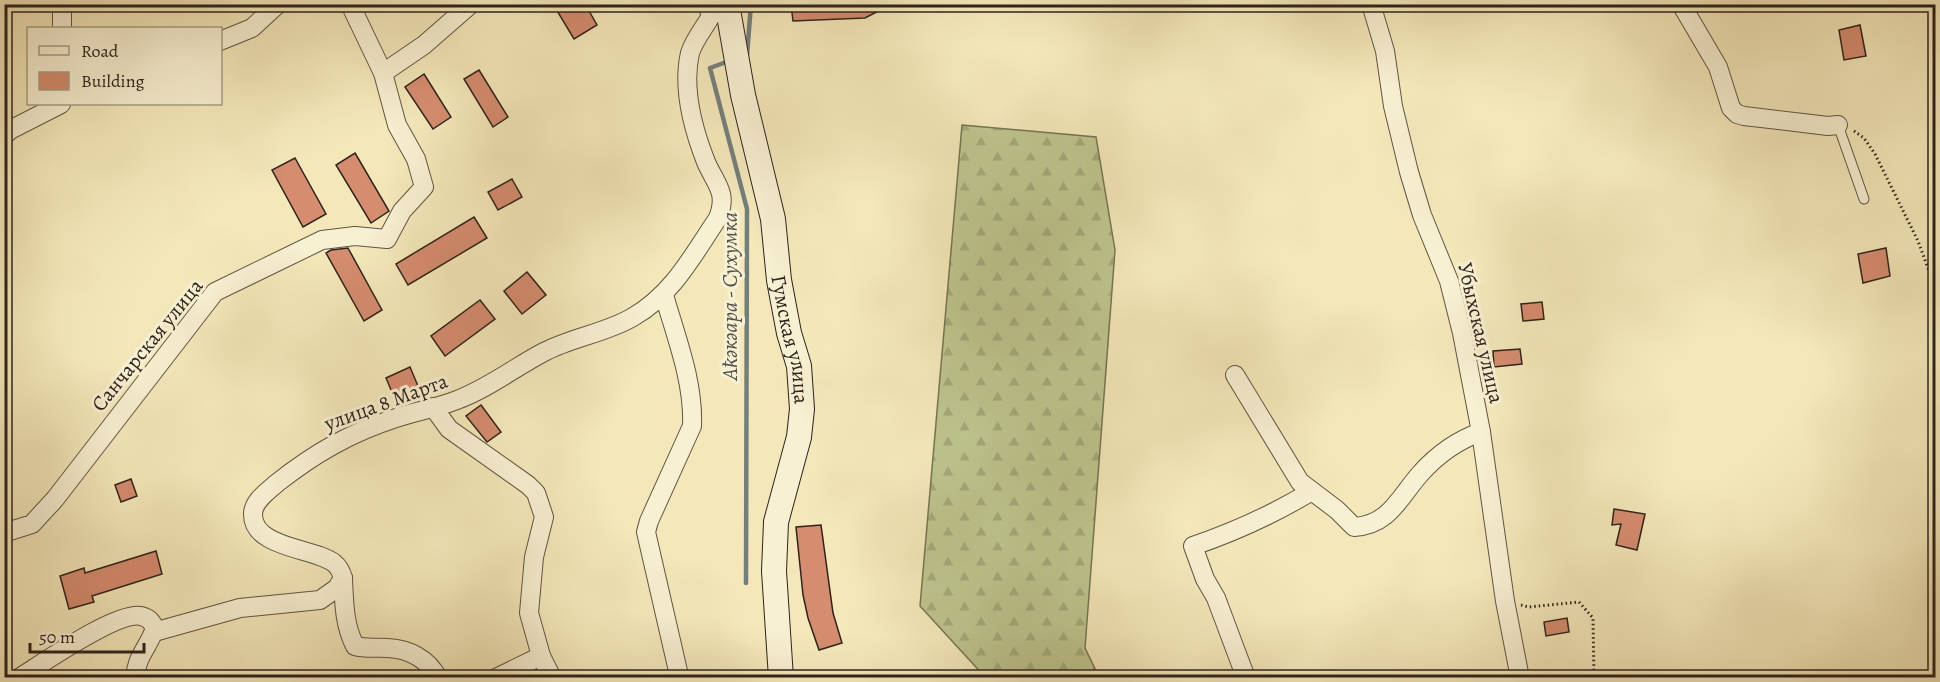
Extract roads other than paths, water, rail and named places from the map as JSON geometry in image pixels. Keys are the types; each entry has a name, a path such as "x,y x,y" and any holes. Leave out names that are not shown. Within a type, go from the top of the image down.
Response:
{"street":[{"path":"62,4 62,27"},
{"path":"222,40 252,28 278,4"},
{"path":"350,4 383,73 424,45 471,4"},
{"name":"улица 8 Марта","path":"343,578 340,568 332,561 266,536 256,527 252,515 255,504 289,474 347,436 456,400 481,389 545,351 616,326 641,312 664,295 677,280 718,218 723,205 722,194 706,162 695,130 688,97 691,51 711,16 707,4"},
{"name":"Гумская улица","path":"727,4 743,95 773,219 779,280 789,333 799,366 802,409 799,437 776,522 774,571 781,678"},
{"name":"Убыхская улица","path":"1371,4 1385,51 1393,106 1409,172 1422,215 1449,281 1460,322 1481,432 1505,601 1520,678"},
{"path":"1681,4 1718,67 1731,108 1737,114 1828,126 1838,125"},
{"name":"Санчарская улица","path":"4,533 32,524 55,499 215,292 322,240 355,236 387,239 402,211 424,187 416,159 397,125 383,73"},
{"path":"4,136 10,130 60,105"},
{"path":"664,295 690,387 693,426 646,532 672,640 678,671 677,678"},
{"path":"1235,375 1300,482 1337,510 1354,527 1367,526 1382,519 1440,455 1468,436 1481,432"},
{"path":"433,407 449,429 528,485 536,494 541,505 544,517 534,557 529,613 541,656 552,678"},
{"path":"1246,678 1216,598 1205,579 1193,546 1263,519 1312,491"},
{"path":"154,632 240,608 320,600 337,588 343,578"},
{"path":"343,578 347,625 349,636 355,646 363,649 404,650 425,660 438,678"},
{"path":"19,678 93,633 122,618 139,615 150,620 155,628 135,669 136,678"},
{"path":"496,678 541,656"}],"lane":[{"path":"1838,125 1864,199"}],"waterway":[{"name":"Аҟәкәара - Сухумка","path":"745,56 747,55 751,4"},
{"name":"Аҟәкәара - Сухумка","path":"729,61 710,68 747,209 746,583"}]}
